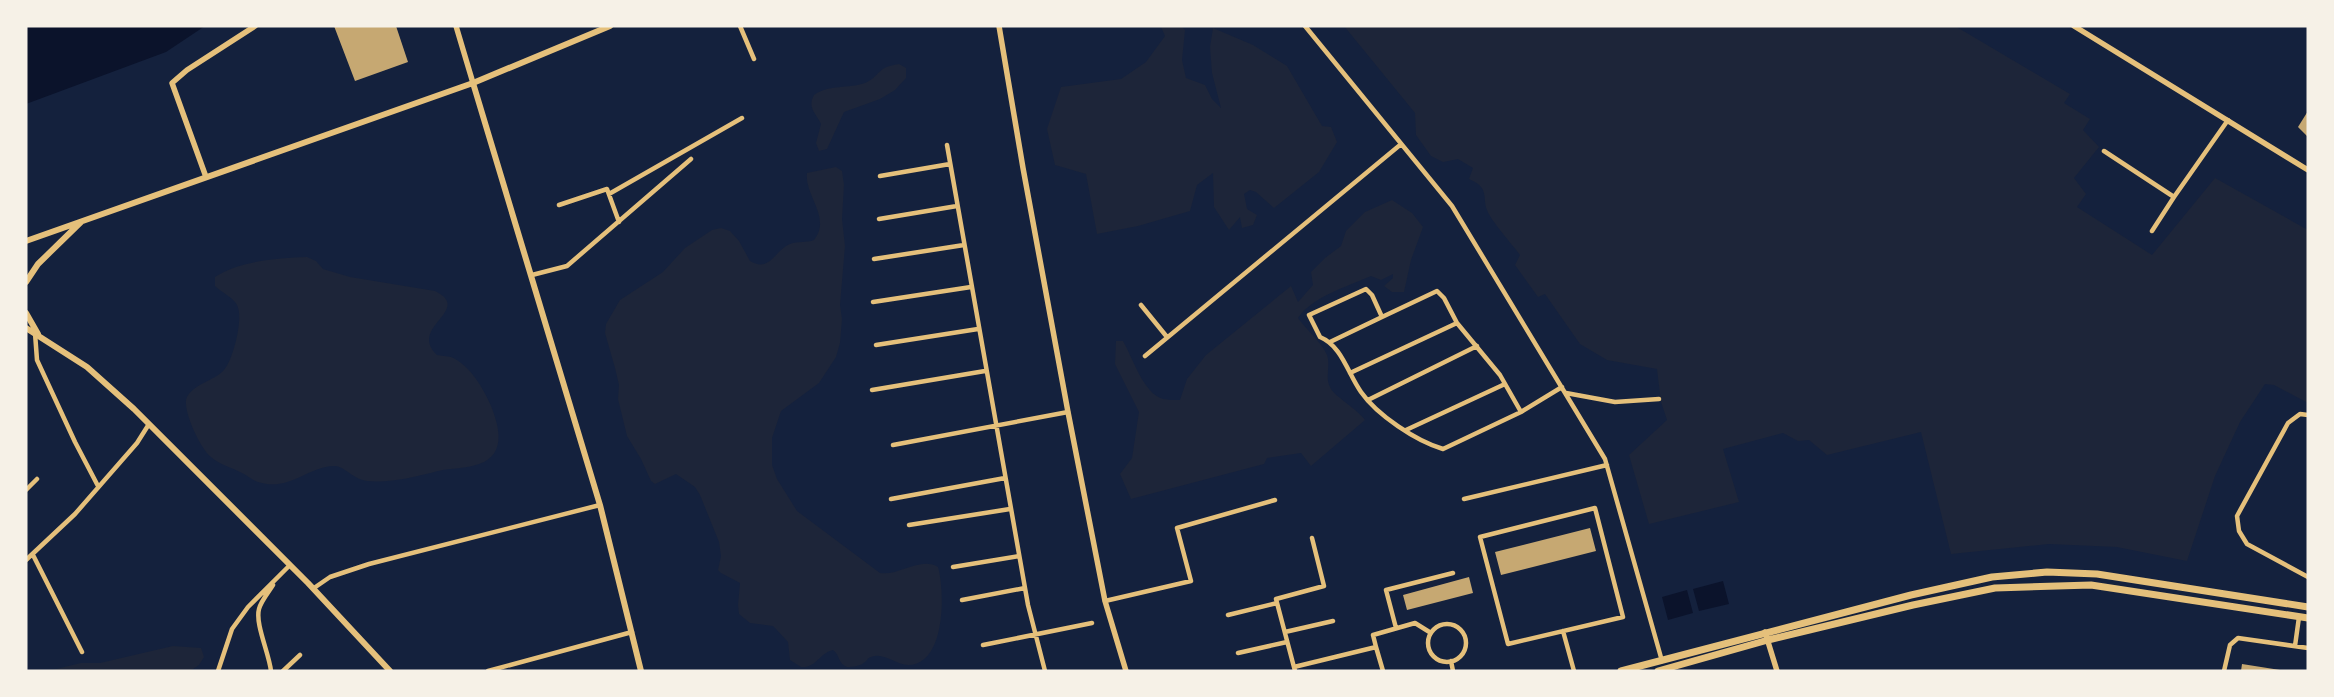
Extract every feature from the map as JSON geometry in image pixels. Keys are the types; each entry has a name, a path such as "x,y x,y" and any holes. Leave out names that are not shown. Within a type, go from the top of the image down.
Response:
{"main road":[{"path":"26,241 473,83 610,26"},
{"path":"473,83 600,505 641,671"},
{"path":"26,282 38,264 82,221"},
{"path":"26,313 37,334"},
{"path":"26,328 87,367 149,424 314,588 390,671"},
{"path":"1621,671 1765,632 1992,577 2047,572 2097,574 2308,607"},
{"path":"1662,670 1768,640 1913,605 1994,588 2091,585 2308,618"}],"street":[{"path":"206,177 172,83 187,70 255,26"},
{"path":"456,26 473,83"},
{"path":"740,26 754,59"},
{"path":"999,26 1068,412 1105,600 1126,671"},
{"path":"1305,26 1400,145 1452,206 1566,393 1607,465 1662,661"},
{"path":"2074,26 2308,170"},
{"path":"609,194 742,118"},
{"path":"2152,231 2228,120"},
{"path":"947,145 1010,509 1025,588 1044,671"},
{"path":"1145,356 1400,145"},
{"path":"2104,151 2174,197"},
{"path":"532,275 567,266 691,159"},
{"path":"880,176 950,164"},
{"path":"559,205 607,189 619,222"},
{"path":"879,219 957,206"},
{"path":"874,259 964,245"},
{"path":"873,302 971,288"},
{"path":"1382,317 1372,295 1366,289 1309,316 1320,337 1330,342 1368,400 1390,421 1430,445 1443,449 1521,412 1562,387"},
{"path":"1330,342 1437,292 1444,298 1457,323 1505,384 1521,412"},
{"path":"1141,305 1167,337"},
{"path":"1350,373 1457,323"},
{"path":"876,345 978,329"},
{"path":"37,334 37,360 75,442 98,486"},
{"path":"1368,400 1477,346"},
{"path":"872,390 986,371"},
{"path":"1406,430 1505,384"},
{"path":"1566,393 1615,402 1659,399"},
{"path":"893,445 1068,412"},
{"path":"2308,415 2300,414 2288,423 2237,516 2239,531 2247,544 2308,577"},
{"path":"26,560 75,514 137,443 149,424"},
{"path":"1464,499 1607,465"},
{"path":"891,499 1005,478"},
{"path":"26,490 37,479"},
{"path":"1105,600 1191,581 1177,528 1275,500"},
{"path":"314,588 330,577 369,564 600,505"},
{"path":"1595,508 1623,617 1563,631 1508,644 1480,536 1595,508"},
{"path":"909,525 1010,509"},
{"path":"1312,538 1324,586 1276,599 1294,669 1376,647"},
{"path":"33,555 82,652"},
{"path":"953,567 1019,556"},
{"path":"218,671 232,629 248,607 290,565"},
{"path":"1396,628 1386,590 1453,572"},
{"path":"271,671 268,650 257,620 259,607 279,576"},
{"path":"962,600 1025,588"},
{"path":"1228,615 1277,603"},
{"path":"2295,646 2299,617"},
{"path":"1285,632 1333,621"},
{"path":"983,645 1092,623"},
{"path":"1383,671 1373,635 1415,623 1431,634"},
{"path":"1448,625 1459,628 1464,634 1466,645 1464,652 1459,658 1451,661 1442,661 1434,656 1428,643 1431,634 1439,627 1448,625"},
{"path":"1563,631 1574,671"},
{"path":"488,671 632,632"},
{"path":"1765,632 1777,671"},
{"path":"2224,671 2230,645 2238,638 2308,648"},
{"path":"1238,653 1287,642"},
{"path":"283,671 300,656"},
{"path":"1451,661 1453,671"}],"shaded area":[{"path":"26,26 205,26 166,52 26,104"},
{"path":"1181,26 1185,30 1182,60 1186,78 1205,85 1212,99 1221,108 1212,73 1210,47 1213,28 1253,45 1287,66 1322,126 1331,127 1337,142 1319,172 1274,208 1256,192 1250,190 1244,194 1247,209 1257,215 1253,225 1242,228 1240,217 1229,230 1214,207 1213,173 1197,185 1190,211 1138,226 1097,234 1086,174 1055,165 1047,129 1061,87 1121,79 1146,62 1165,36 1161,27"},
{"path":"1344,26 1955,26 2070,94 2064,103 2090,119 2083,130 2099,147 2074,178 2086,194 2077,207 2152,255 2215,178 2308,230 2308,403 2274,385 2265,384 2240,422 2215,476 2187,561 2117,547 2049,544 1951,554 1921,432 1827,455 1809,440 1798,441 1783,433 1723,449 1739,502 1649,524 1629,455 1667,420 1661,402 1657,369 1607,360 1580,344 1545,294 1538,297 1515,265 1520,255 1489,215 1483,189 1476,182 1469,179 1473,168 1458,159 1443,162 1431,156 1416,135 1415,113"},
{"path":"899,64 906,68 906,78 895,90 880,99 844,112 827,149 819,151 816,143 821,124 811,103 814,95 826,89 865,83 882,69"},
{"path":"836,167 842,171 844,185 842,219 845,246 840,305 842,319 840,343 836,357 819,383 781,411 772,438 772,465 777,479 797,511 880,573 895,572 924,564 938,567 942,592 942,609 936,640 930,653 920,662 908,665 876,656 869,658 859,665 847,667 842,664 833,650 824,654 811,665 801,667 790,660 788,642 773,626 750,623 739,614 740,583 718,570 721,556 719,542 695,487 676,474 655,484 651,481 641,459 627,436 618,399 619,385 605,333 606,324 620,300 663,272 685,248 712,230 721,228 730,231 739,241 750,261 757,264 763,264 772,259 790,244 814,240 819,232 820,223 819,215 809,190 807,173"},
{"path":"1392,200 1412,213 1423,227 1411,260 1404,292 1392,292 1384,286 1393,278 1393,274 1381,280 1371,276 1321,298 1304,310 1298,318 1322,346 1327,355 1328,381 1331,389 1365,420 1311,466 1301,453 1267,458 1264,464 1131,499 1120,474 1132,458 1139,412 1115,364 1116,341 1123,341 1139,374 1150,390 1163,399 1180,400 1187,379 1206,355 1291,286 1298,302 1313,285 1311,272 1341,246 1346,231 1365,212"},
{"path":"307,257 316,261 323,269 350,277 435,291 445,298 448,305 433,327 430,345 437,355 458,360 470,371 480,385 494,414 498,431 497,447 494,454 479,464 469,467 394,480 362,480 334,466 315,470 289,482 269,484 256,481 218,462 207,453 197,438 189,419 187,397 195,388 224,370 234,348 239,319 237,305 215,286 215,277 235,267 247,264"},
{"path":"1723,581 1729,604 1699,611 1693,589"},
{"path":"1687,590 1693,613 1668,620 1662,597"},
{"path":"173,646 201,648 204,657 199,665 190,671 48,671 81,663 100,663"}],"building":[{"path":"334,26 396,26 408,62 355,81"},
{"path":"2308,111 2308,137 2298,127"},
{"path":"1590,528 1596,551 1501,575 1495,552"},
{"path":"1469,577 1473,593 1407,610 1403,595"},
{"path":"2242,664 2280,670 2280,671 2241,671"}]}
